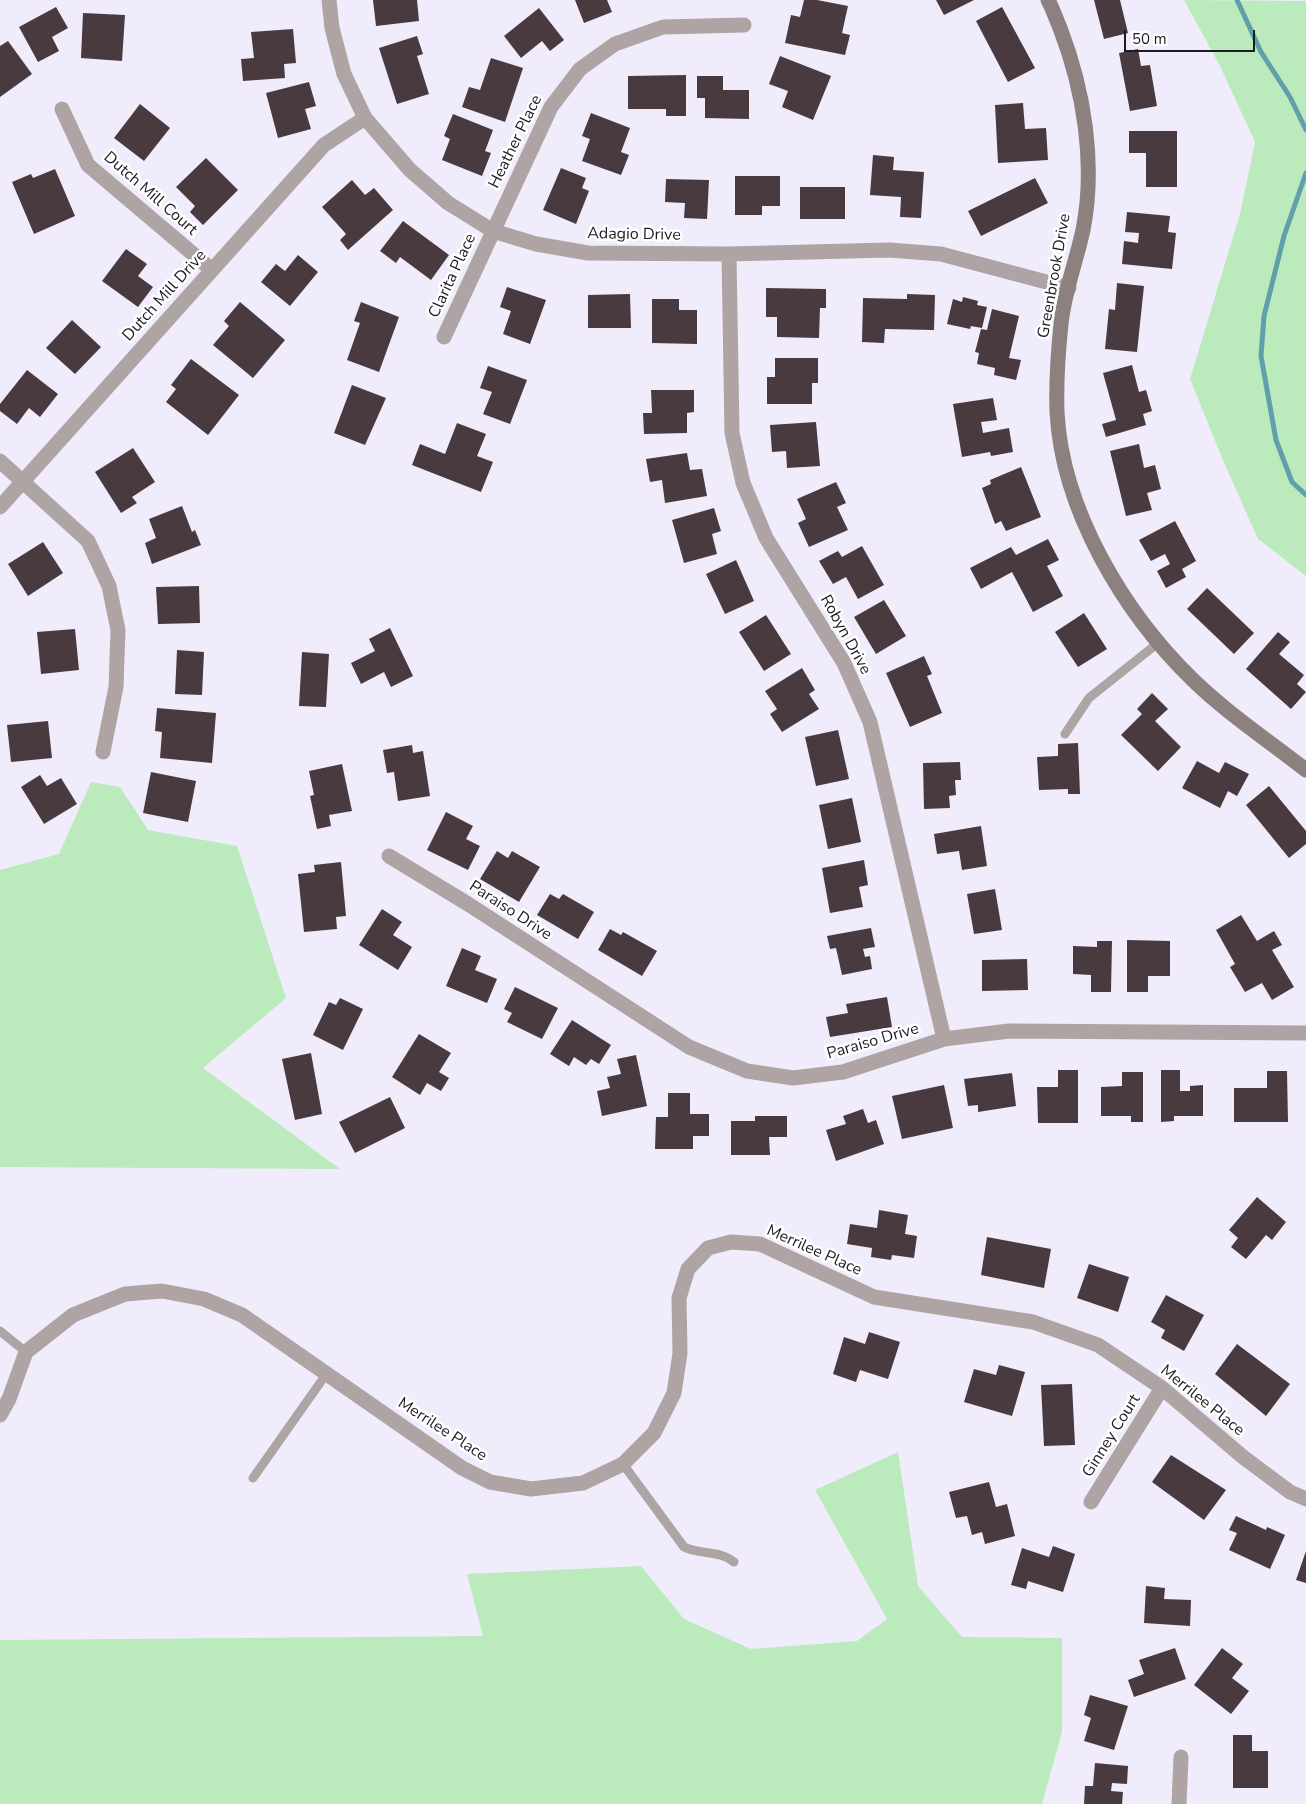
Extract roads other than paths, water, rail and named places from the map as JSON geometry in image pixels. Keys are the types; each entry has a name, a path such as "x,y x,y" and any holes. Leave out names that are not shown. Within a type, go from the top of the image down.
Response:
{"street":[{"name":"Adagio Drive","path":"329,0 332,28 344,74 365,118 410,170 448,203 493,230 536,244 588,253 729,254 889,250 941,254 1069,288"},
{"name":"Greenbrook Drive","path":"1048,0 1066,45 1086,136 1087,178 1083,228 1061,323 1057,413 1063,454 1077,502 1094,543 1120,591 1158,643 1219,703 1306,770"},
{"name":"Heather Place","path":"493,230 551,107 580,69 615,44 663,26 744,25"},
{"name":"Dutch Mill Court","path":"62,109 88,165 212,270"},
{"name":"Dutch Mill Drive","path":"0,507 324,145 365,118"},
{"name":"Clarita Place","path":"444,337 493,230"},
{"name":"Robyn Drive","path":"729,254 732,433 743,483 766,538 844,663 870,722 944,1039"},
{"path":"0,461 88,541 109,586 118,630 116,687 103,752"},
{"name":"Paraiso Drive","path":"389,856 468,904 689,1047 747,1071 793,1078 844,1072 944,1039 1009,1031 1306,1033"},
{"name":"Merrilee Place","path":"26,1352 74,1315 125,1294 162,1291 204,1299 242,1314 462,1468 490,1482 531,1489 583,1483 623,1464 654,1433 674,1393 680,1352 679,1298 688,1269 708,1248 731,1242 760,1244 874,1297 1033,1322 1098,1345 1162,1388 1242,1457 1290,1492 1306,1499"},
{"path":"0,1415 10,1400 26,1352"},
{"name":"Ginney Court","path":"1091,1502 1162,1388"},
{"path":"1179,1804 1181,1757"}],"lane":[{"path":"1065,734 1089,698 1158,643"},
{"path":"0,1331 26,1352"},
{"path":"253,1478 327,1374"},
{"path":"623,1464 684,1547 699,1552 722,1555 734,1562"}],"waterway":[{"path":"1237,0 1261,52 1290,97 1306,130"},
{"path":"1306,173 1284,236 1264,316 1261,356 1276,440 1292,482 1306,495"}]}
